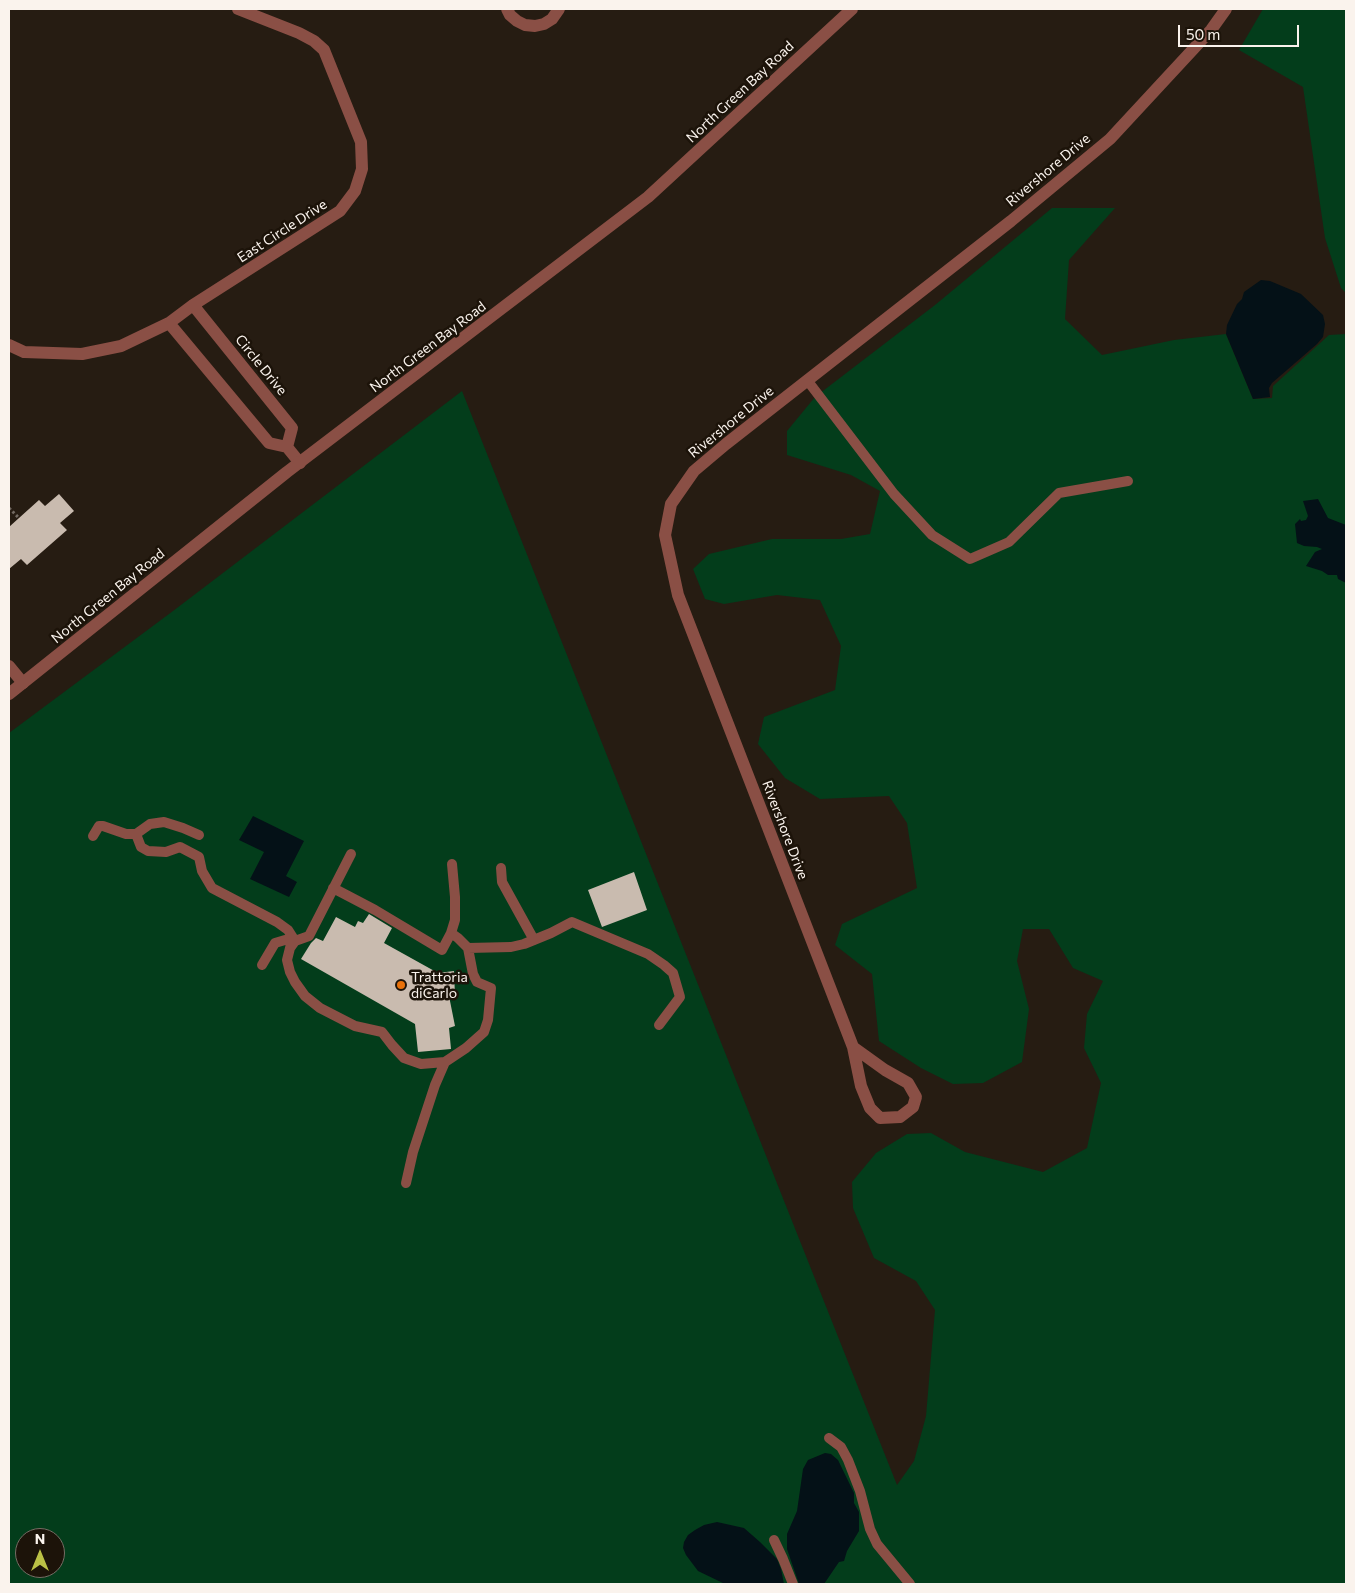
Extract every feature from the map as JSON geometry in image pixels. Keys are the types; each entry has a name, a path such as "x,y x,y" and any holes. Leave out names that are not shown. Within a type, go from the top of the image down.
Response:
{"street":[{"name":"East Circle Drive","path":"9,345 24,352 82,354 121,346 169,323 340,211 355,191 362,169 361,142 324,50 314,41 299,33 238,9"},
{"path":"507,9 510,15 517,21 525,25 534,26 544,24 552,19 559,9"},
{"name":"North Green Bay Road","path":"9,694 300,463 648,197 852,9"},
{"name":"Rivershore Drive","path":"853,1047 885,1070 908,1083 916,1097 913,1107 900,1117 880,1118 870,1108 861,1086 853,1047 678,595 665,535 672,504 694,471 1011,221 1110,139 1211,30 1226,9"},
{"name":"Circle Drive","path":"194,305 292,428 287,447"},
{"path":"169,323 269,442 287,447 300,463"},
{"path":"9,666 23,683"}],"lane":[{"path":"808,380 900,501 932,535 970,559 1008,542 1059,493 1128,481"},
{"path":"93,836 100,826 126,834 136,834 150,824 164,822 199,835"},
{"path":"136,834 142,847 148,851 166,852 180,847 199,857 202,872 212,888 278,922 288,930 295,941"},
{"path":"262,965 276,943 285,940 295,941 309,936 351,854"},
{"path":"333,888 375,910 442,950 455,920 456,897 452,864"},
{"path":"501,868 502,882 534,940"},
{"path":"468,948 511,947 534,940 572,922 648,954 674,973 680,997 659,1025"},
{"path":"295,941 290,948 287,960 290,972 305,996 320,1008 355,1026 382,1032 404,1058 421,1064 444,1062 466,1048 484,1032 488,1020 491,988 477,982 473,974 468,948 451,933"},
{"path":"406,1183 413,1152 444,1062"},
{"path":"829,1438 841,1447 848,1460 860,1491 876,1544 910,1584"},
{"path":"774,1540 793,1584"}],"path":[{"path":"9,508 19,518"}],"green space":[{"path":"1263,9 1346,9 1346,293 1341,288 1325,238 1303,87 1239,50"},
{"path":"1052,208 1115,208 1069,260 1065,319 1102,355 1174,340 1226,334 1253,399 1272,398 1273,386 1329,335 1346,334 1346,1584 9,1584 9,733 462,391 897,1485 914,1461 926,1416 935,1310 916,1281 874,1258 853,1208 852,1182 876,1153 907,1134 931,1133 965,1152 1043,1172 1087,1148 1101,1083 1084,1048 1087,1014 1103,981 1073,968 1049,929 1023,929 1017,961 1029,1009 1022,1062 983,1083 953,1084 921,1068 879,1041 872,974 835,945 842,924 917,888 907,823 889,796 820,799 785,778 758,744 764,717 835,690 841,646 820,600 777,595 724,604 705,599 693,569 709,554 772,539 841,539 870,534 880,491 851,475 787,455 787,431 815,397 935,305"}],"shaded area":[{"path":"1261,280 1270,281 1301,294 1323,315 1325,324 1323,337 1317,344 1272,383 1269,388 1270,397 1253,399 1226,334 1227,325 1244,292"},
{"path":"1318,499 1328,518 1346,525 1346,583 1338,579 1337,575 1328,575 1306,566 1315,552 1322,549 1297,543 1295,524 1300,519 1301,521 1306,520 1308,516 1303,501"},
{"path":"253,816 304,841 286,876 297,882 289,897 250,879 264,852 239,840"},
{"path":"825,1453 831,1454 838,1460 854,1493 854,1503 859,1512 859,1531 847,1551 844,1561 839,1562 824,1584 799,1584 787,1549 787,1534 797,1511 803,1469 808,1460"},
{"path":"717,1522 744,1528 760,1542 777,1559 784,1584 725,1584 698,1571 686,1555 683,1548 684,1542 688,1535 695,1530 704,1525"}],"building":[{"path":"59,494 74,511 60,523 67,530 27,565 21,559 9,569 9,527 39,500 45,506"},
{"path":"634,872 647,910 602,927 588,890"},
{"name":"Trattoria diCarlo","path":"369,914 392,928 384,943 438,973 454,971 455,996 449,996 455,1026 449,1028 451,1049 418,1052 415,1024 301,959 316,938 323,941 336,917 355,927 358,921 363,923"}],"place":[{"name":"Trattoria diCarlo","path":"401,985"}]}
